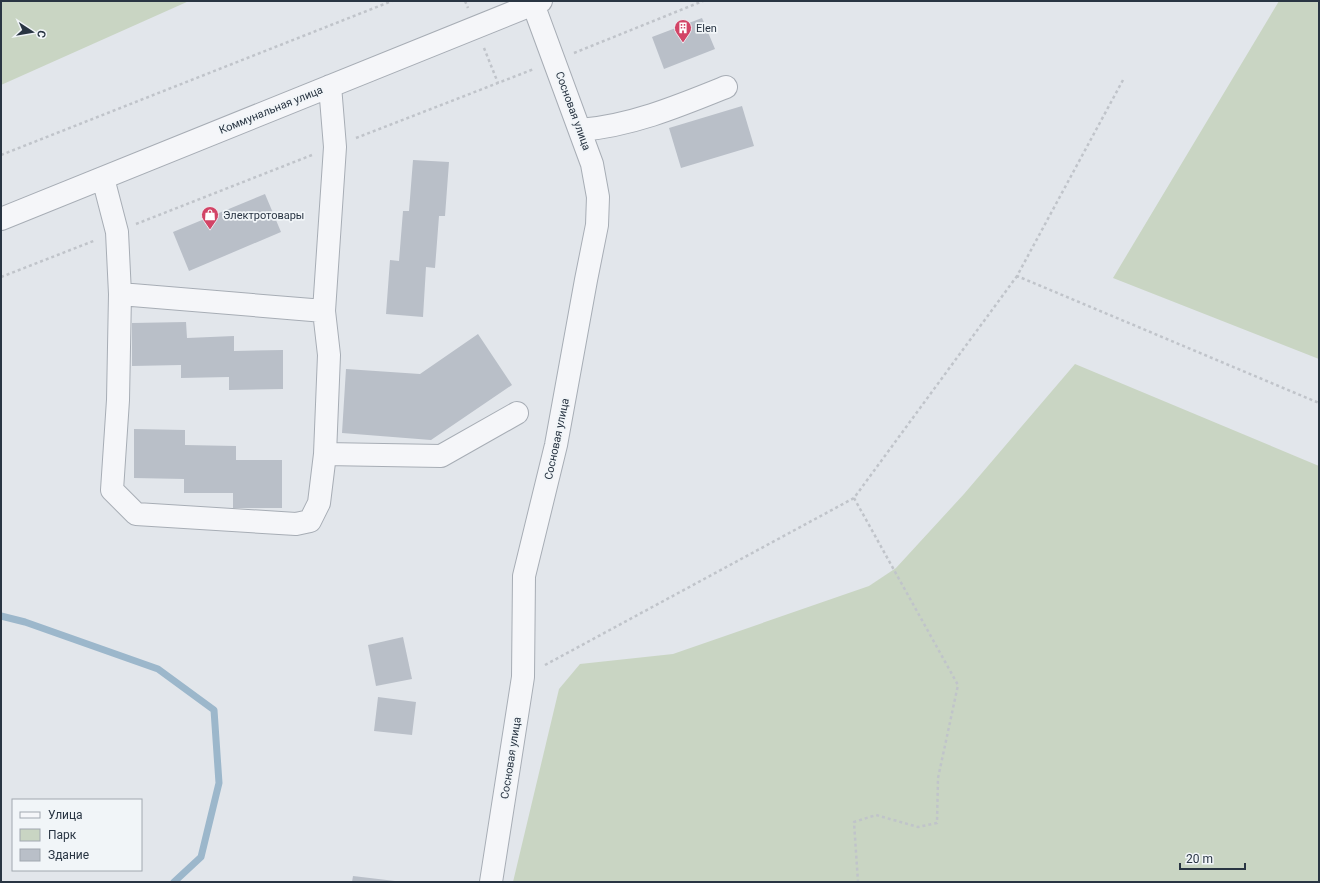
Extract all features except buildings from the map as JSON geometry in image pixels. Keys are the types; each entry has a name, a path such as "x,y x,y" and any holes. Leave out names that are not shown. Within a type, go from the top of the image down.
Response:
{"street":[{"name":"Коммунальная улица","path":"1,219 536,2"},
{"name":"Сосновая улица","path":"491,882 524,677 524,576 556,445 597,225 598,197 594,171 536,2"},
{"path":"103,178 117,232 120,294 118,400 112,490 136,514 296,524 310,521 319,503 325,454 329,355 324,311 335,147 330,86"},
{"path":"580,130 601,129 671,110 726,87"},
{"path":"120,294 324,311"},
{"path":"325,454 440,456 517,413"}],"path":[{"path":"1,155 392,1"},
{"path":"524,677 854,498 1016,276 1123,80"},
{"path":"1016,276 1319,403"},
{"path":"854,498 958,685 938,778 937,823 918,827 876,815 854,822 858,882"}],"green space":[{"path":"1,1 189,1 1,85"},
{"path":"1279,1 1319,1 1319,359 1113,278"},
{"path":"1075,364 1319,466 1319,882 513,882 559,689 580,664 673,654 869,586 896,568 964,494"}],"waterway":[{"path":"1,616 25,622 158,669 214,710 219,783 201,857 174,882"}],"place":[{"name":"Elen","path":"683,43"},
{"name":"Электротовары","path":"210,230"}]}
